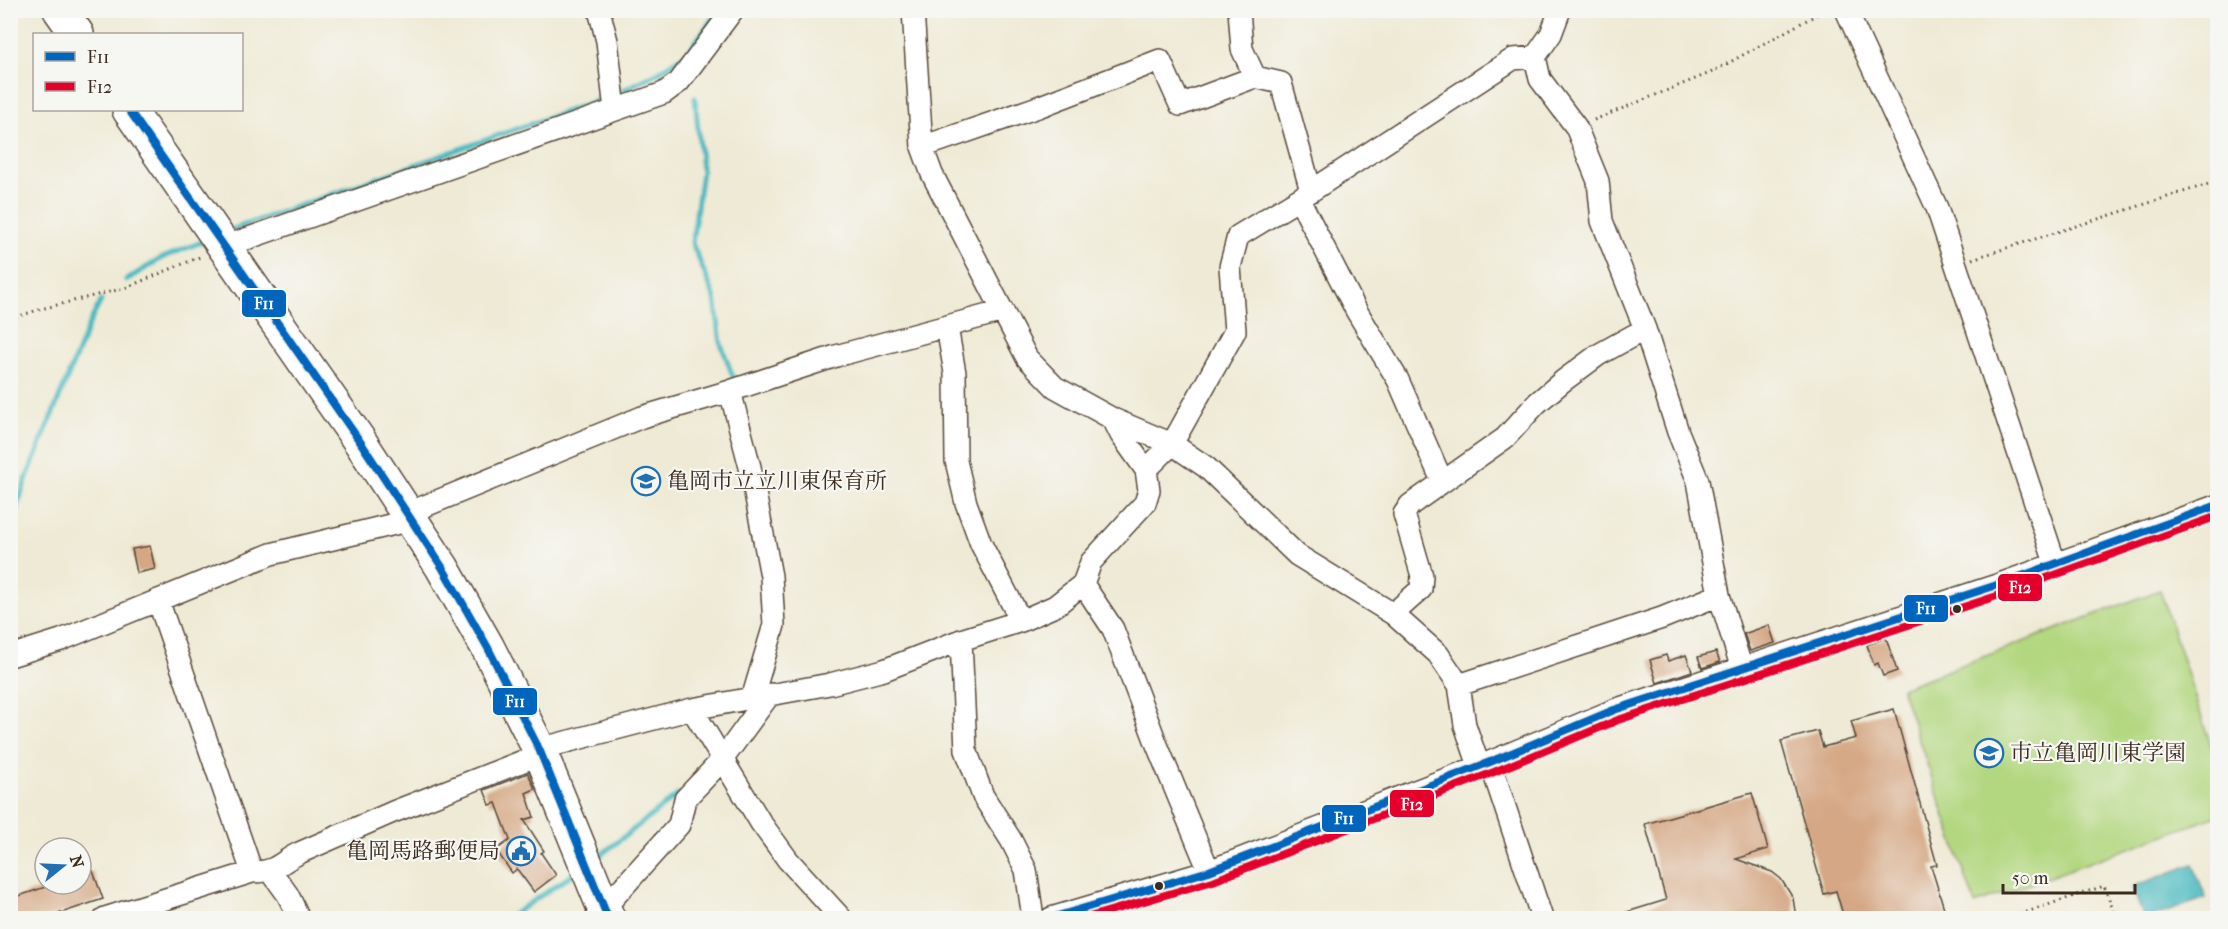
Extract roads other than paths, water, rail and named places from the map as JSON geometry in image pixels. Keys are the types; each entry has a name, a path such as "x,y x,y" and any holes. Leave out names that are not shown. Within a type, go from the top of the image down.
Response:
{"main road":[{"path":"60,10 76,33"},
{"path":"130,111 361,443 442,567 488,648 540,752 602,915"}],"street":[{"path":"598,10 608,41 615,110"},
{"path":"224,247 664,93 679,82 733,10"},
{"path":"913,10 922,147 932,174 1027,358 1055,387 1113,419 1172,444 1206,467 1297,555 1393,614 1438,654 1459,685 1465,725 1484,764 1542,918"},
{"path":"1239,10 1242,48 1255,77"},
{"path":"1560,10 1551,34 1535,57 1540,79 1576,127 1598,182 1602,221 1645,329 1678,432 1698,481 1719,595 1742,669"},
{"path":"1846,10 1937,208 2055,563"},
{"path":"1146,470 1172,444 1235,331 1230,267 1238,236 1513,59 1535,57"},
{"path":"922,147 1038,107 1160,60 1180,105 1255,77 1281,83 1305,195 1356,310 1398,380 1442,481"},
{"path":"10,656 61,640 271,554 410,516 642,417 836,356 1004,311"},
{"path":"947,327 955,373 956,461 966,503 981,544 1020,621"},
{"path":"1393,614 1421,589 1422,576 1404,514 1410,505 1505,438 1537,403 1563,381 1598,355 1645,329"},
{"path":"602,915 679,825 685,800 722,760 761,697 774,625 771,576 750,467 730,391"},
{"path":"105,918 277,868 286,859 299,853 540,752 692,710 830,684 884,669 1020,621 1055,606 1083,584 1091,562 1145,502 1149,490 1146,470 1121,435 1113,419"},
{"path":"1051,918 1209,871 1484,764 1614,710 1994,586 2217,505"},
{"path":"1083,584 1113,629 1157,746 1209,871"},
{"path":"1459,685 1662,618 1719,595"},
{"path":"158,600 261,871 288,895 299,918"},
{"path":"962,640 966,750 983,796 1011,840 1026,870 1033,918"},
{"path":"692,710 760,823 788,860 841,918"}],"water":[{"path":"2193,864 2206,898 2144,918 2132,887"}],"waterway":[{"path":"623,90 659,72 688,52 719,10"},
{"path":"695,98 702,171 692,243 715,298 721,344 736,385"},
{"path":"230,230 598,100"},
{"path":"126,280 162,258 204,241"},
{"path":"10,527 27,477 90,322 101,301"},
{"path":"598,857 679,794"},
{"path":"508,918 576,872"}],"place":[{"name":"亀岡市立立川東保育所","path":"646,481"},
{"name":"市立亀岡川東学園","path":"1989,753"},
{"name":"亀岡馬路郵便局","path":"521,851"}]}
